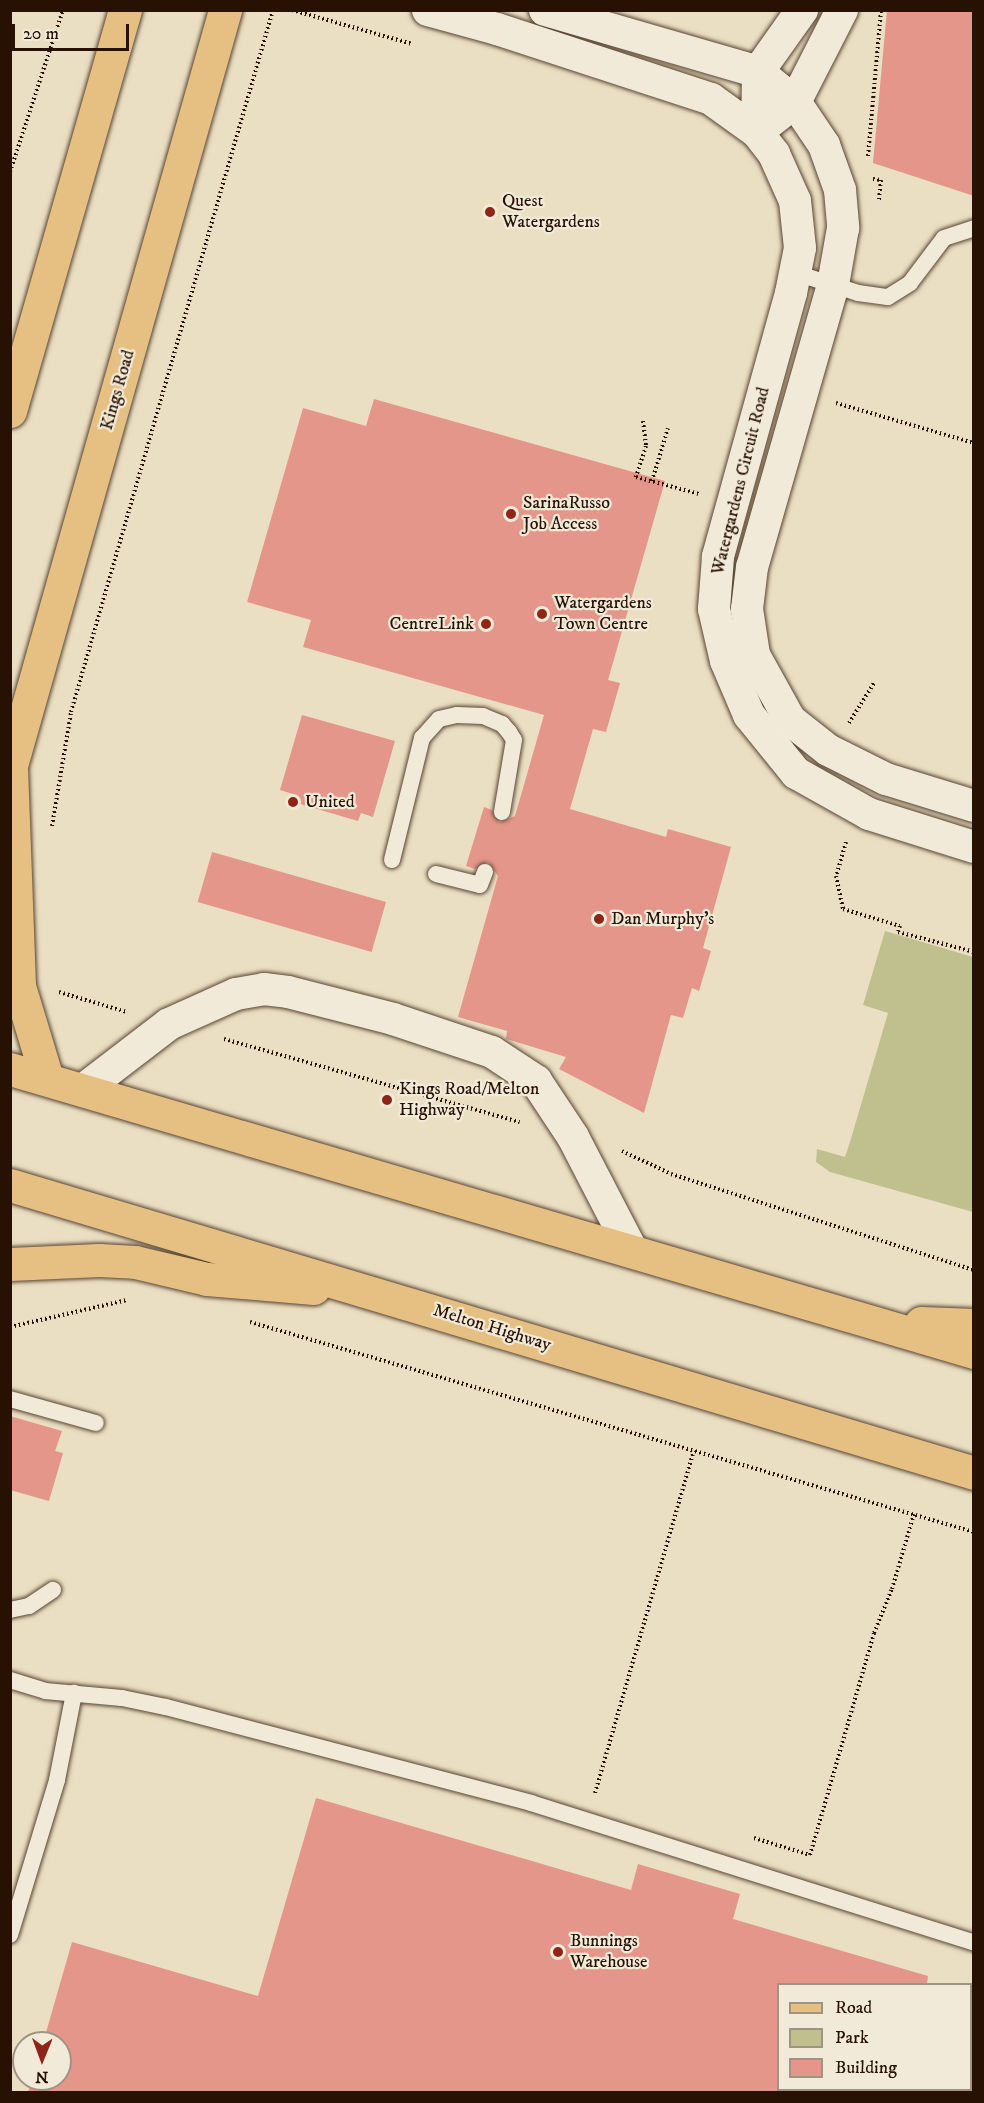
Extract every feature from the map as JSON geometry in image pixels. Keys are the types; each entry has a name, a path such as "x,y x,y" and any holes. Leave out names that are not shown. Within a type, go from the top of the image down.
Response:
{"main road":[{"path":"10,411 125,10"},
{"name":"Kings Road","path":"47,1079 19,986 11,768 225,10"},
{"path":"10,1069 974,1352"},
{"name":"Melton Highway","path":"10,1185 384,1294 974,1473"},
{"path":"10,1264 126,1262 207,1279 384,1294"},
{"path":"869,1321 974,1325"}],"street":[{"name":"Watergardens Circuit Road","path":"428,10 696,93 736,114 757,132 787,178 795,201 800,248 796,273 718,557 714,609 726,662 749,715 796,773 822,790 877,817 974,847"},
{"path":"545,10 758,72"},
{"path":"757,132 758,72 802,10"},
{"path":"757,132 795,102 842,10"},
{"name":"Watergardens Circuit Road","path":"758,72 795,102 824,145 840,190 843,228 832,285 752,567 747,609 754,655 777,702 790,720 831,752 886,779 974,806"},
{"path":"83,1090 169,1024 228,997 264,990 288,992 393,1019 461,1040 515,1064 536,1081 573,1137 632,1251"}],"lane":[{"path":"796,273 832,285 888,297 910,283 944,238 974,228"},
{"path":"392,860 422,738 439,719 457,715 483,716 502,724 509,732 514,740 502,812"},
{"path":"436,873 480,885 485,872"},
{"path":"10,1399 96,1423"},
{"path":"10,1610 29,1606 52,1590"},
{"path":"10,1680 45,1691 122,1698 166,1707 531,1803 968,1939"},
{"path":"10,1935 57,1780 74,1694"}],"path":[{"path":"10,172 63,10"},
{"path":"51,832 71,712 273,10"},
{"path":"825,400 974,443"},
{"path":"643,422 646,446 636,477 732,503"},
{"path":"652,481 668,428"},
{"path":"48,989 632,1154 671,1174 974,1270"},
{"path":"10,1327 131,1299"},
{"path":"243,1320 974,1532"},
{"path":"604,1796 594,1793 694,1451"},
{"path":"754,1838 810,1854 874,1633 892,1589 914,1514"}],"green space":[{"path":"885,931 973,957 973,1212 830,1172 816,1162 817,1149 845,1157 850,1142 888,1013 863,1005"}],"building":[{"path":"887,10 974,10 974,196 873,163"},
{"path":"374,399 665,481 608,680 620,683 606,732 593,729 570,809 666,837 668,829 731,847 703,948 711,951 699,991 692,988 683,1018 671,1015 644,1113 559,1069 566,1057 506,1039 507,1031 458,1017 498,876 488,862 475,869 466,866 484,807 492,810 500,822 515,816 544,715 303,647 311,620 247,602 303,408 366,426"},
{"path":"302,715 395,741 373,817 361,813 358,821 290,801 293,794 280,790"},
{"path":"212,852 386,902 372,952 198,902"},
{"path":"10,1416 62,1431 55,1451 63,1453 49,1501 10,1490"},
{"name":"Bunnings Warehouse","path":"316,1798 631,1890 638,1864 740,1894 733,1919 928,1976 927,1983 777,1983 778,2092 28,2092 72,2091 72,2031 46,2031 72,1942 258,1996"}],"place":[{"name":"Quest Watergardens","path":"490,212"},
{"name":"SarinaRusso Job Access","path":"511,514"},
{"name":"Watergardens Town Centre","path":"542,614"},
{"name":"CentreLink","path":"486,624"},
{"name":"United","path":"293,802"},
{"name":"Dan Murphy's","path":"599,919"},
{"name":"Kings Road/Melton Highway","path":"387,1100"},
{"name":"Bunnings Warehouse","path":"558,1952"}]}
